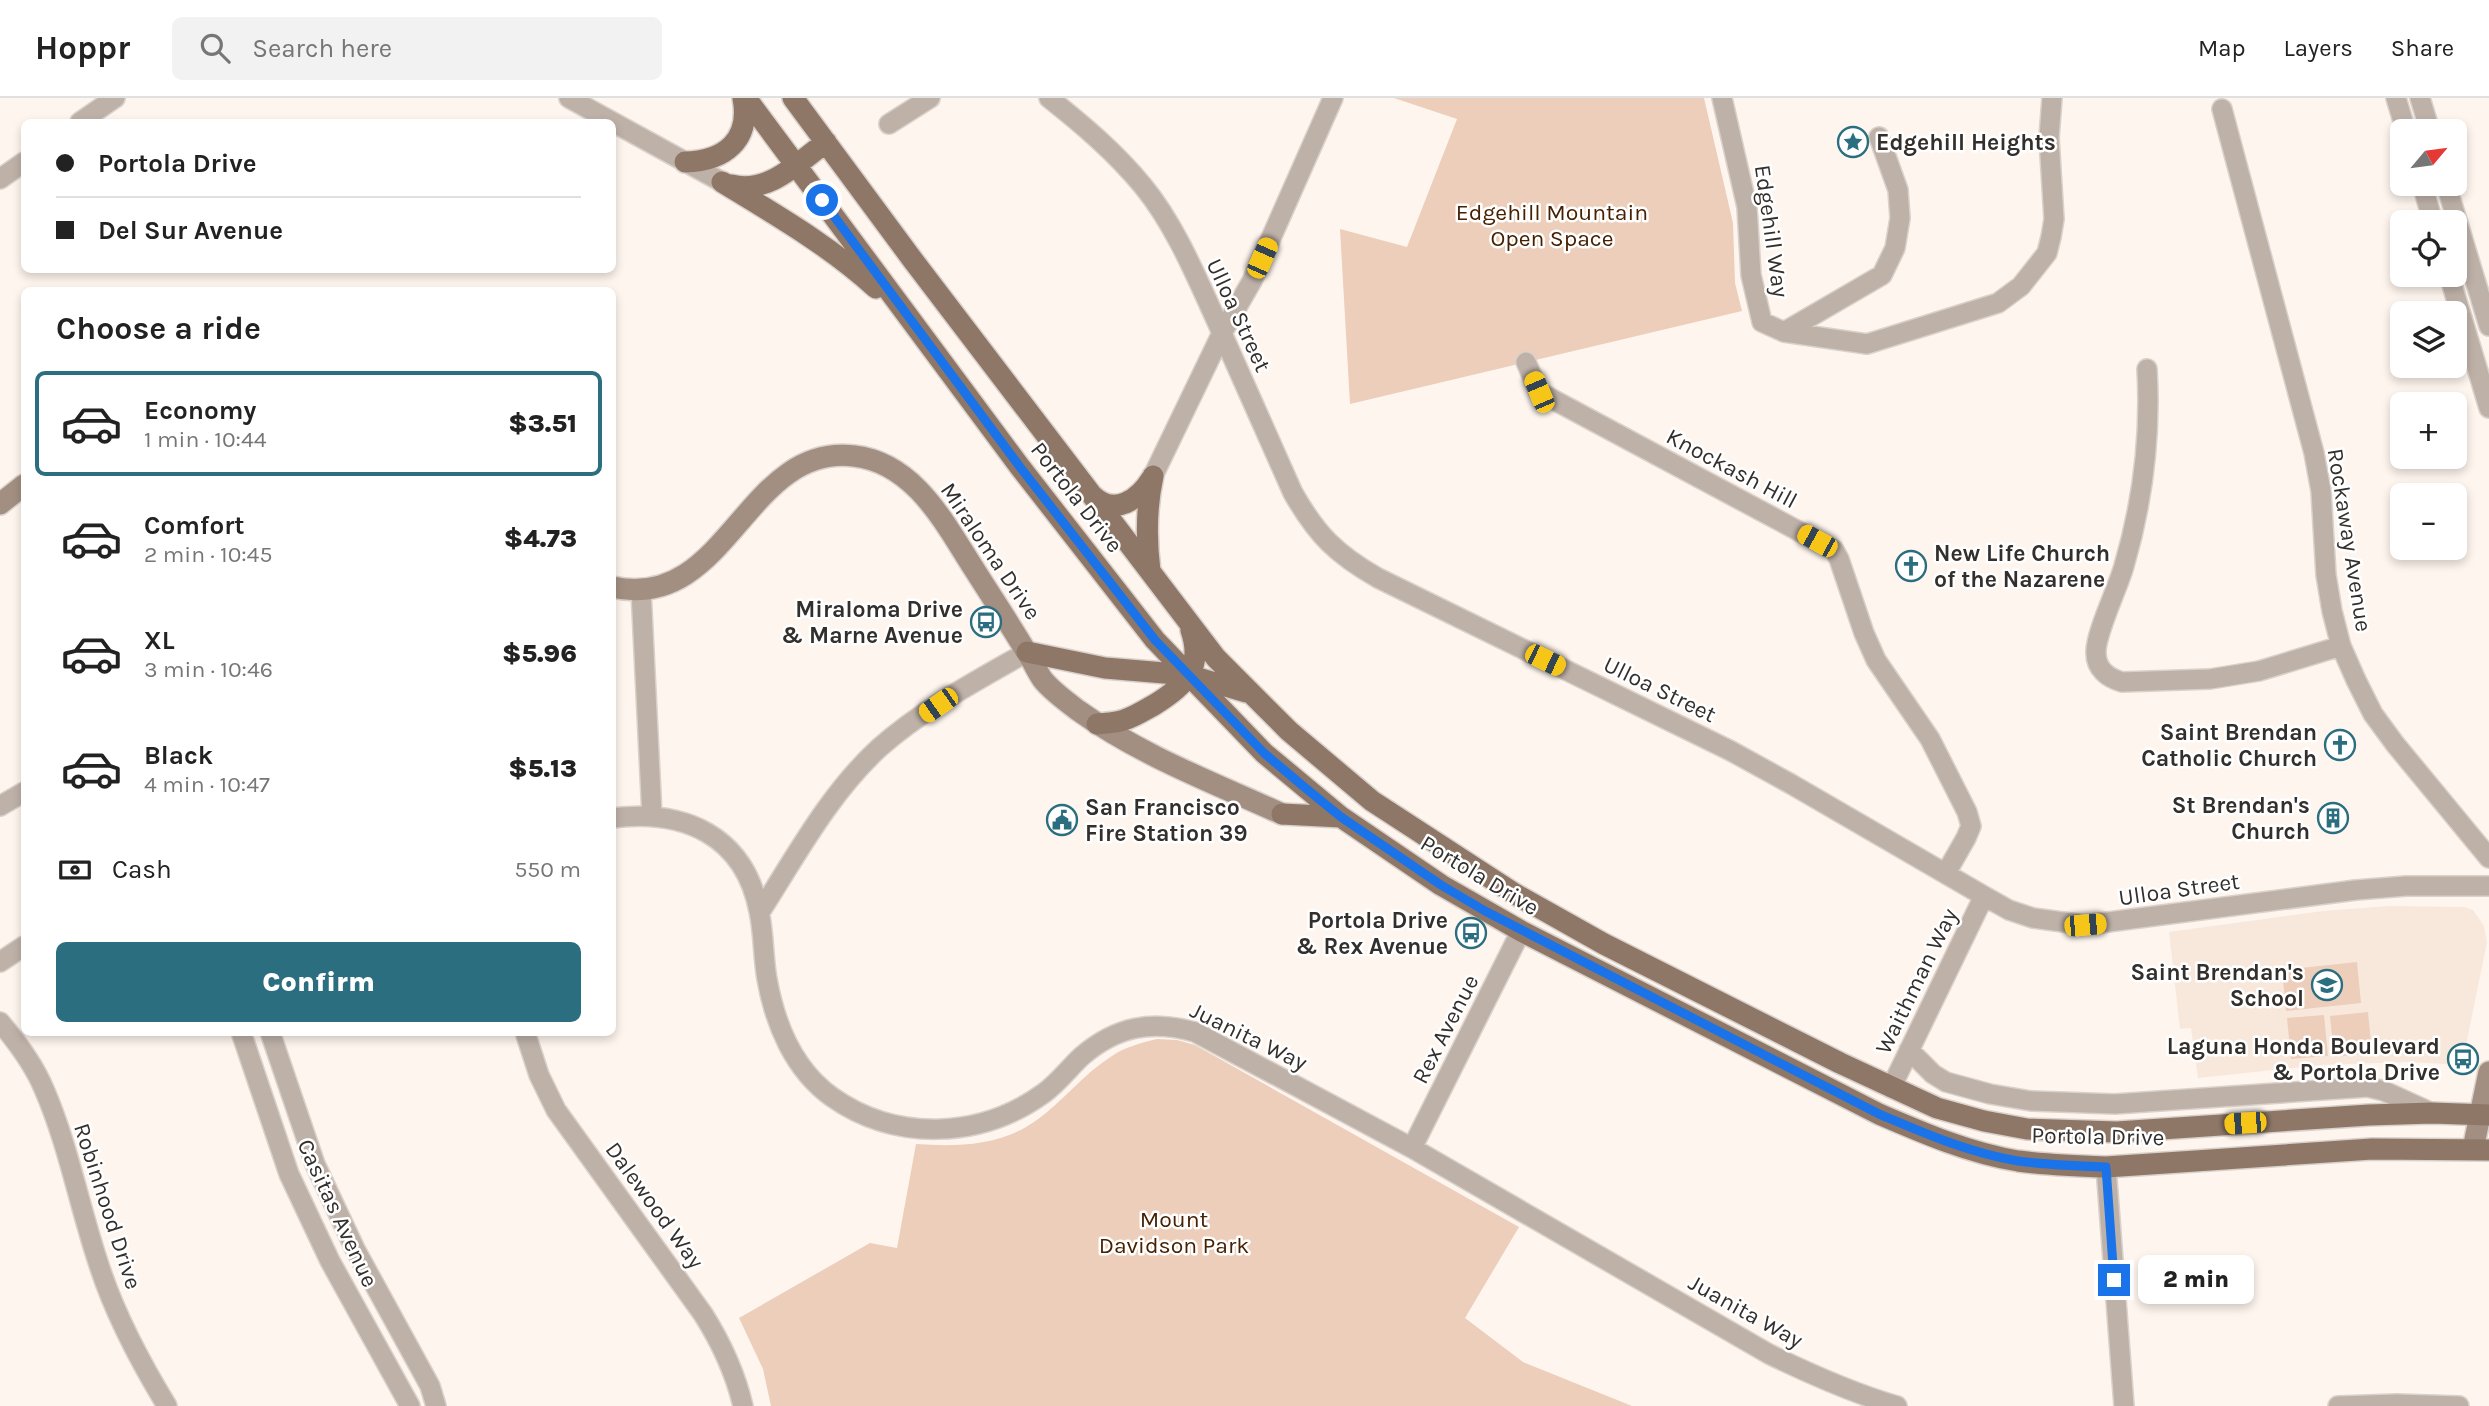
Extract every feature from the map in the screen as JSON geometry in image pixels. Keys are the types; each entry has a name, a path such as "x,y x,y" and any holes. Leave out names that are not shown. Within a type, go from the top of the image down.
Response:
{"main road":[{"path":"685,162 713,158 733,145 744,120 744,98"},
{"name":"Portola Drive","path":"744,98 1020,467 1155,640 1264,753 1341,817 1441,885 1521,931 1879,1114 1928,1135 1976,1151 2017,1161 2106,1167 2372,1149 2481,1150"},
{"name":"Portola Drive","path":"793,98 1216,658 1248,692 1328,766 1372,801 1515,894 1604,944 1891,1088 1937,1108 1984,1121 2027,1129 2117,1132 2322,1117 2485,1114"},
{"path":"722,182 741,188 759,186 777,178 826,142"},
{"path":"722,182 822,244 855,269 913,323"},
{"path":"1090,493 1098,501 1121,504 1132,501 1143,493 1153,476"},
{"path":"1151,573 1146,542 1148,498 1153,476"},
{"path":"1097,724 1125,720 1166,697 1182,684 1194,665 1197,646 1189,624"},
{"path":"1027,652 1105,668 1188,675 1248,692"},
{"path":"1282,814 1341,817"}],"street":[{"path":"84,119 115,98"},
{"path":"569,98 607,119"},
{"path":"889,124 930,98"},
{"name":"Ulloa Street","path":"1049,98 1120,160 1164,217 1222,333 1303,510 1328,544 1353,564 1378,578 1731,751 1984,896 2033,918 2085,925 2356,890 2406,886 2489,886"},
{"path":"1153,476 1222,333 1252,281 1333,98"},
{"name":"Edgehill Way","path":"1722,98 1748,207 1751,275 1762,322 1784,332"},
{"path":"1784,332 1867,344 1998,303 2021,285 2047,253 2054,219 2049,138 2052,98"},
{"path":"2396,98 2402,119"},
{"path":"2420,98 2426,119"},
{"name":"Rockaway Avenue","path":"2221,109 2314,453 2321,491 2326,575 2341,646 2373,714 2489,858"},
{"path":"616,124 722,182"},
{"path":"1784,332 1882,275 1895,248 1900,218 1898,190 1879,137"},
{"path":"0,179 21,164"},
{"path":"2450,196 2489,326"},
{"path":"2453,287 2489,408"},
{"name":"Knockash Hill","path":"1526,362 1539,392 1834,550 1876,660 1930,739 1967,812 1971,826 1946,873"},
{"path":"2147,369 2149,410 2141,492 2124,569 2097,642 2095,655 2100,668 2109,678 2122,682 2210,679 2259,671 2341,646"},
{"name":"Miraloma Drive","path":"616,587 641,590 667,585 689,574 710,557 769,488 787,473 808,462 831,456 855,456 880,463 902,475 922,494 943,521 1043,680 1097,724"},
{"path":"0,504 21,487"},
{"path":"641,590 652,816"},
{"path":"760,912 831,803 879,748 938,705 1027,652"},
{"path":"1097,724 1157,756 1282,814"},
{"path":"0,806 21,794"},
{"name":"Juanita Way","path":"616,818 652,816 677,820 699,828 722,843 741,863 753,887 760,912 767,978 775,1013 788,1046 806,1073 830,1096 859,1112 890,1125 925,1130 955,1129 987,1122 1017,1110 1046,1091 1084,1055 1101,1042 1122,1032 1146,1025 1170,1025 1195,1032 1412,1148 1769,1354 1834,1384 1898,1406"},
{"name":"Waithman Way","path":"1891,1088 1984,896"},
{"name":"Rex Avenue","path":"1412,1148 1521,931"},
{"path":"0,962 21,948"},
{"name":"Robinhood Drive","path":"0,1022 26,1056 44,1087 112,1300 129,1339 167,1406"},
{"name":"Casitas Avenue","path":"242,1036 265,1110 289,1174 348,1294 410,1406"},
{"name":"Casitas Avenue","path":"271,1036 315,1164 355,1249 430,1386 436,1406"},
{"name":"Dalewood Way","path":"526,1036 539,1075 556,1110 704,1314 723,1346 736,1378 743,1406"},
{"name":"Portola Drive","path":"1909,1050 1933,1074 1946,1082 1990,1094 2031,1101 2115,1104 2368,1087 2384,1091 2432,1113"},
{"path":"2481,1150 2489,1072"},
{"path":"2106,1167 2124,1406"},
{"path":"2338,1406 2459,1406"}],"shaded area":[{"name":"Saint Brendan's School","path":"2389,906 2464,907 2473,910 2484,926 2487,942 2462,1065 2408,1062 2321,1065 2198,1078 2191,1028 2180,1029 2169,932 2323,911"}],"green space":[{"name":"Edgehill Mountain Open Space","path":"1394,98 1704,98 1733,223 1735,283 1742,311 1350,404 1340,229 1407,247 1457,119"},
{"path":"2357,962 2361,1003 2286,1011 2282,970"},
{"path":"2368,1012 2372,1053 2334,1057 2330,1016"},
{"path":"2324,1015 2328,1056 2291,1059 2287,1018"},
{"name":"Mount Davidson Park","path":"1157,1039 1177,1040 1195,1045 1519,1227 1465,1318 1523,1362 1632,1406 771,1406 763,1369 739,1318 870,1243 897,1248 916,1144 977,1143 1021,1130 1112,1056"}],"place":[{"name":"Edgehill Heights","path":"1853,142"},
{"name":"New Life Church of the Nazarene","path":"1911,566"},
{"name":"Miraloma Drive & Marne Avenue","path":"986,622"},
{"name":"Saint Brendan Catholic Church","path":"2340,745"},
{"name":"St Brendan's Church","path":"2333,818"},
{"name":"San Francisco Fire Station 39","path":"1062,820"},
{"name":"Portola Drive & Rex Avenue","path":"1471,933"},
{"name":"Saint Brendan's School","path":"2327,985"},
{"name":"Laguna Honda Boulevard & Portola Drive","path":"2463,1059"}],"route":[{"path":"822,200 1020,467 1155,640 1264,753 1303,786 1341,817 1441,885 1485,911 1879,1114 1928,1135 2017,1161 2106,1167 2114,1280"}]}
